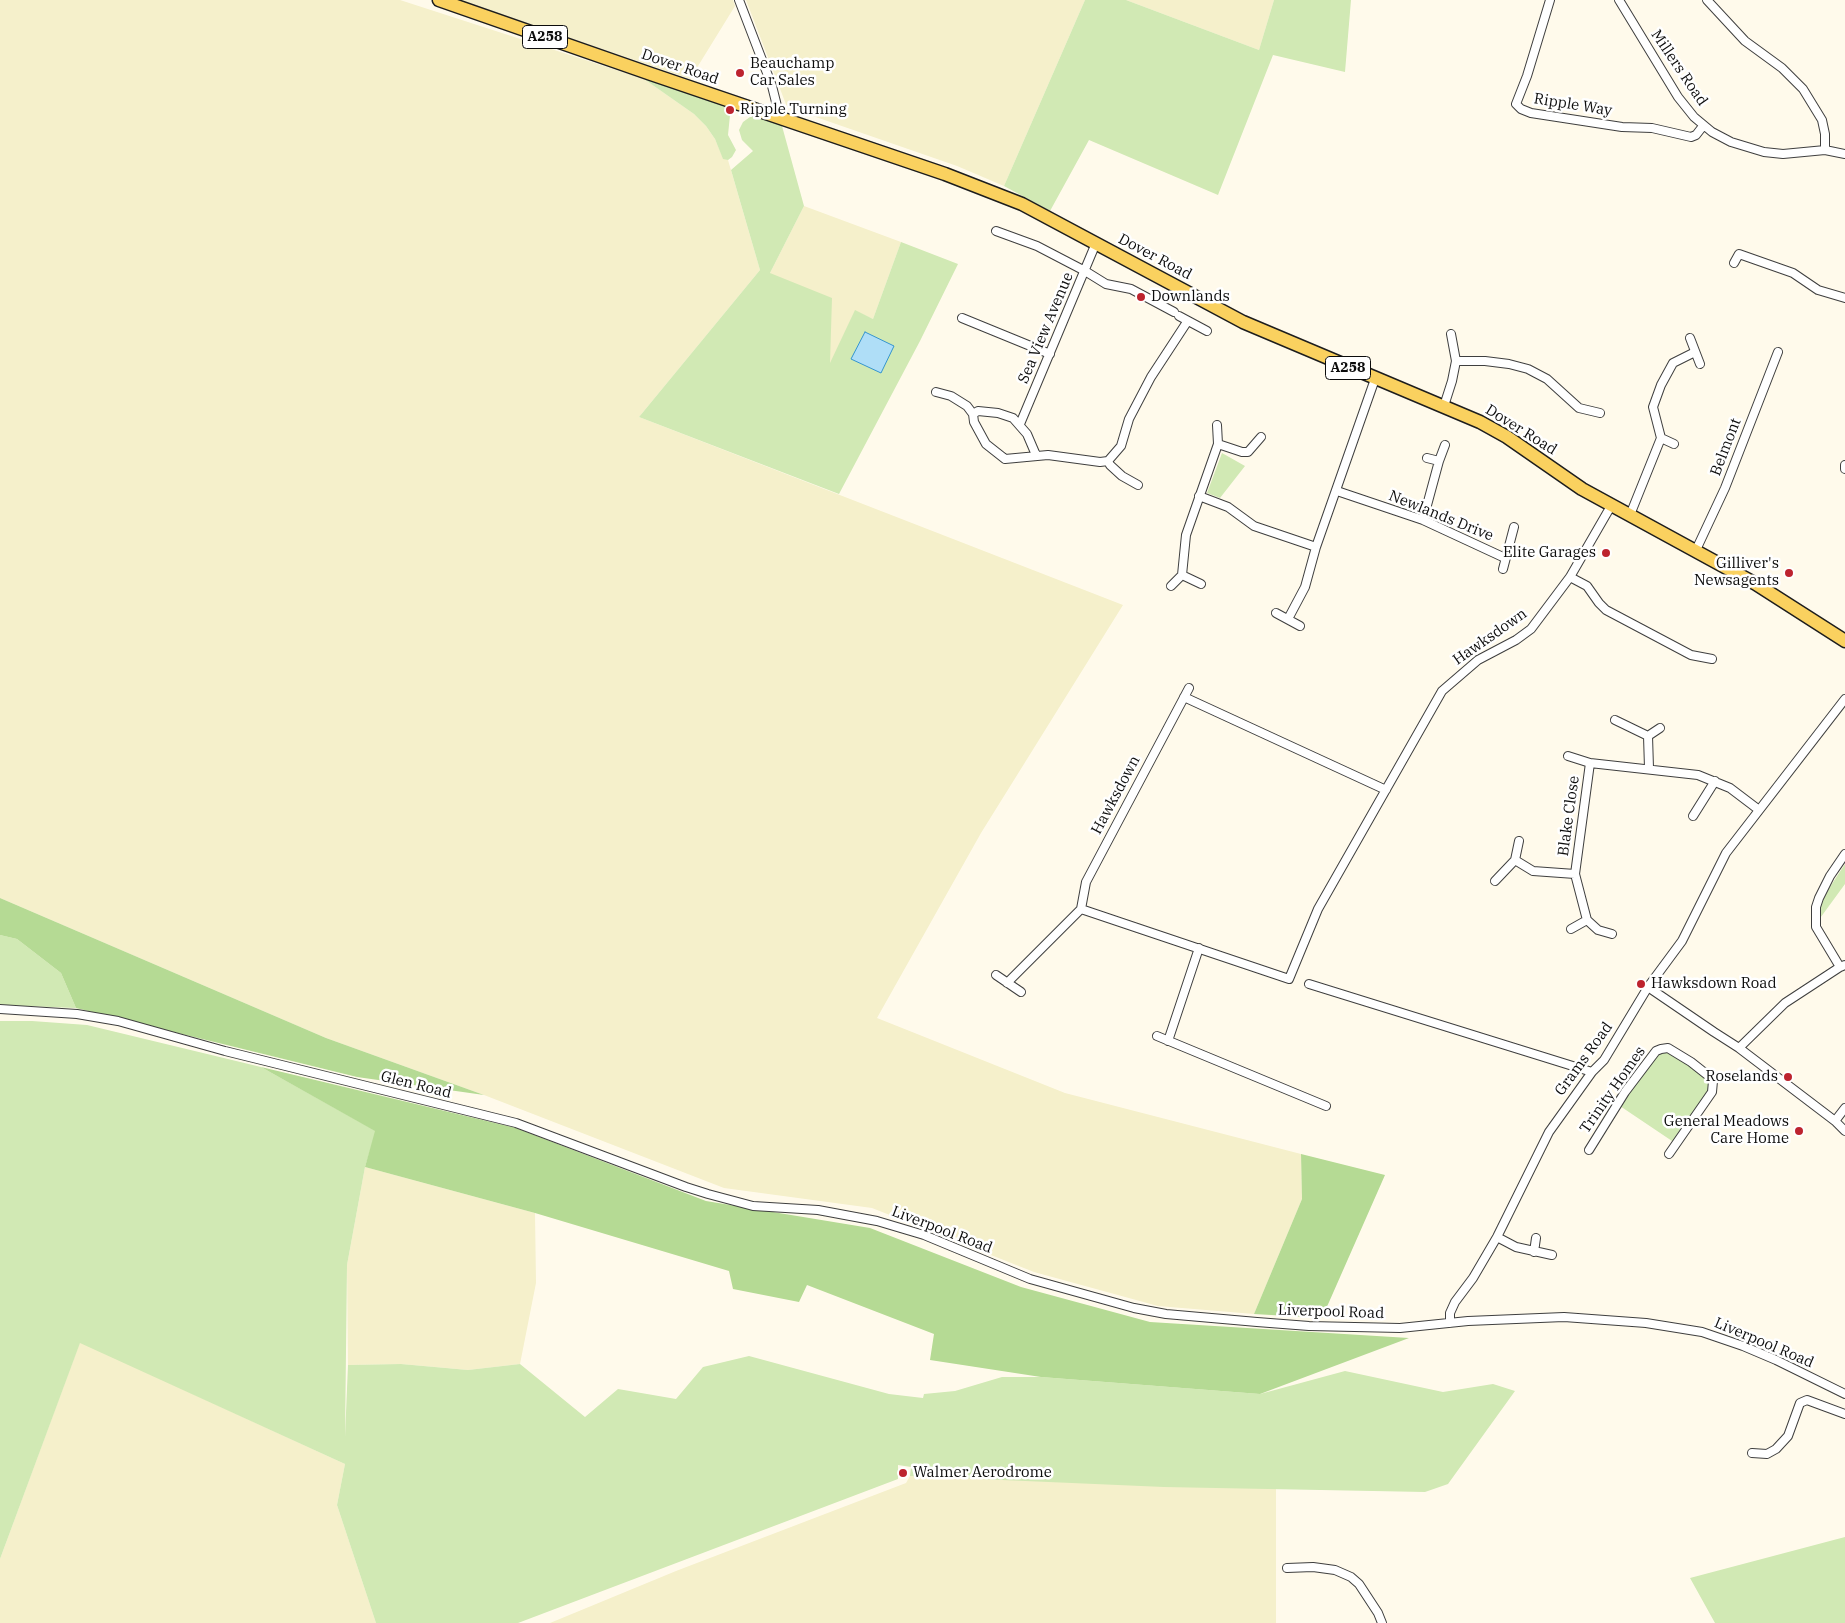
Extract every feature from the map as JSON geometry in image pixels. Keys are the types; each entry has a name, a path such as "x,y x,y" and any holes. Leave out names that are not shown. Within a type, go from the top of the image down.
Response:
{"main road":[{"name":"Dover Road","path":"439,0 971,182 1022,204 1243,322 1480,422 1507,437 1582,489 1696,550 1778,597 1844,640"}],"street":[{"path":"740,0 772,86 780,118"},
{"name":"Ripple Way","path":"1550,0 1527,76 1516,104 1521,110 1622,127 1652,128 1691,137 1696,135 1703,126"},
{"name":"Millers Road","path":"1619,0 1678,97 1703,126 1731,142 1764,152 1783,154 1825,150 1845,154"},
{"path":"1708,0 1745,41 1782,68 1802,89 1822,120 1825,134 1825,150"},
{"path":"996,231 1037,246 1106,284 1132,289 1207,331"},
{"name":"Sea View Avenue","path":"1020,424 1096,243"},
{"path":"1734,264 1739,254 1793,273 1818,290 1845,298"},
{"path":"962,318 1050,354"},
{"path":"936,392 950,396 966,406 973,414 974,422 986,444 1005,458 1048,454 1100,462 1108,461 1120,446 1129,419 1151,377 1188,322"},
{"path":"1444,406 1456,361 1451,334"},
{"path":"1690,338 1700,364"},
{"path":"1630,515 1661,438 1653,407 1661,386 1673,363 1695,352"},
{"name":"Belmont","path":"1696,550 1725,488 1778,352"},
{"path":"1456,361 1485,361 1528,369 1548,379 1579,408 1600,413"},
{"path":"1288,619 1305,587 1316,548 1375,379"},
{"path":"973,414 978,411 1013,418 1027,434 1036,456"},
{"path":"1170,586 1182,574 1186,535 1218,444 1217,425"},
{"path":"1218,444 1242,452 1248,452 1261,437"},
{"path":"1661,438 1674,444"},
{"path":"1423,520 1445,445"},
{"path":"1427,458 1439,461"},
{"path":"1108,461 1122,476 1138,485"},
{"name":"Newlands Drive","path":"1337,490 1423,520 1505,558"},
{"path":"1200,496 1228,507 1254,526 1316,548"},
{"name":"Hawksdown","path":"1190,688 1086,882 1081,909 1289,979 1318,909 1442,692 1478,660 1516,640 1531,629 1570,577 1611,506"},
{"name":"Newlands Drive","path":"1503,569 1514,527"},
{"path":"1182,574 1201,584"},
{"path":"1570,577 1587,586 1606,610 1691,655 1712,659"},
{"path":"1276,612 1300,626"},
{"path":"1184,697 1386,790"},
{"name":"Grams Road","path":"1450,1323 1450,1313 1455,1302 1473,1278 1497,1237 1548,1132 1592,1072 1604,1060 1648,987 1682,941 1726,853 1845,699"},
{"path":"1615,720 1648,736"},
{"path":"1648,736 1660,728"},
{"path":"1648,736 1649,768"},
{"name":"Blake Close","path":"1568,756 1590,763 1649,768 1698,775 1730,788 1759,810"},
{"name":"Blake Close","path":"1587,920 1575,874 1590,763"},
{"path":"1694,816 1715,781"},
{"path":"1495,881 1514,860 1519,841"},
{"path":"1739,1048 1785,1003 1842,966 1816,927 1816,907 1830,876 1845,854"},
{"name":"Blake Close","path":"1514,860 1533,871 1575,874"},
{"path":"1007,983 1081,909"},
{"path":"1571,929 1587,920 1598,930 1612,934"},
{"path":"1168,1041 1199,948"},
{"path":"996,975 1020,992"},
{"path":"1309,984 1592,1072"},
{"path":"1648,987 1739,1048 1835,1121 1845,1131"},
{"name":"Glen Road","path":"0,1009 78,1014 118,1021 224,1051 516,1123 708,1194 752,1206 818,1210"},
{"path":"1157,1036 1326,1106"},
{"name":"Trinity Homes","path":"1588,1150 1625,1092 1656,1051 1661,1048 1668,1048 1691,1062 1710,1076 1713,1081 1712,1092 1669,1154"},
{"path":"1835,1121 1845,1108"},
{"name":"Liverpool Road","path":"818,1210 877,1220 924,1235 1030,1279 1134,1308 1166,1314 1309,1326 1400,1328 1450,1323 1564,1317 1646,1323 1702,1332 1743,1346 1845,1394"},
{"path":"1497,1237 1516,1247 1552,1255"},
{"path":"1534,1252 1536,1238"},
{"path":"1752,1453 1767,1454 1776,1449 1788,1436 1800,1403 1807,1400 1845,1414"},
{"path":"1288,1568 1314,1567 1335,1570 1351,1577 1359,1584 1378,1613 1382,1623"}],"shaded area":[{"path":"0,0 400,0 644,79 694,114 706,126 715,139 723,158 728,160 760,270 639,417 1123,605 981,833 877,1018 1065,1093 1301,1154 1302,1199 1254,1314 1158,1306 1034,1272 872,1208 724,1188 484,1095 326,1038 0,898"},
{"path":"459,0 733,0 735,6 690,79"},
{"path":"746,0 1085,0 1004,186 957,166 787,107"},
{"path":"1126,0 1274,0 1259,50"},
{"path":"804,206 901,242 873,319 855,311 830,365 770,273"},
{"path":"365,1167 535,1213 536,1283 520,1364 468,1370 401,1364 348,1365 347,1265"},
{"path":"80,1342 345,1464 337,1505 376,1623 0,1623 0,1559"},
{"path":"910,1476 1276,1488 1276,1623 550,1623 676,1571 906,1483"}],"green space":[{"path":"1085,0 1126,0 1259,50 1274,0 1351,0 1345,72 1273,55 1218,195 1089,140 1050,211 1004,186"},
{"path":"644,79 724,106 730,115 728,135 736,150 732,157 728,160 723,159 715,139 706,126 694,114"},
{"path":"750,117 757,117 782,126 804,206 770,273 832,298 830,363 855,310 873,319 901,242 958,264 920,341 839,494 639,417 760,270 731,170 753,151 742,140 739,130 743,122"},
{"path":"1222,453 1245,466 1220,498 1207,493"},
{"path":"1845,864 1845,884 1818,921 1819,907 1822,899"},
{"path":"0,898 326,1038 484,1095 357,1077 76,1008 61,973 17,939 0,935"},
{"path":"0,935 17,939 61,973 76,1008 0,1005"},
{"path":"0,1021 87,1025 261,1067 376,1131 365,1167 347,1265 345,1437 348,1365 401,1364 468,1370 520,1364 585,1417 618,1389 676,1399 703,1367 749,1356 889,1394 923,1398 924,1394 955,1391 1002,1377 1041,1377 1260,1394 1345,1371 1443,1392 1493,1384 1515,1391 1448,1484 1425,1492 1164,1487 910,1476 911,1467 898,1465 898,1479 518,1623 376,1623 337,1505 345,1464 80,1343 0,1559"},
{"path":"1668,1048 1710,1077 1712,1092 1675,1143 1617,1104 1656,1051"},
{"path":"261,1067 516,1128 706,1201 870,1228 1021,1287 1150,1322 1409,1338 1260,1394 1041,1377 930,1360 934,1334 807,1285 799,1302 733,1289 729,1271 535,1213 365,1167 375,1131"},
{"path":"1301,1154 1385,1175 1322,1318 1254,1314 1302,1199"},
{"path":"1845,1537 1845,1623 1715,1623 1690,1578"}],"water":[{"path":"865,332 894,346 881,373 851,359"}],"place":[{"name":"Beauchamp Car Sales","path":"740,73"},
{"name":"Ripple Turning","path":"730,110"},
{"name":"Downlands","path":"1141,297"},
{"name":"Elite Garages","path":"1606,553"},
{"name":"Gilliver's Newsagents","path":"1789,573"},
{"name":"Hawksdown Road","path":"1641,984"},
{"name":"Roselands","path":"1788,1077"},
{"name":"General Meadows Care Home","path":"1799,1131"},
{"name":"Walmer Aerodrome","path":"903,1473"}]}
